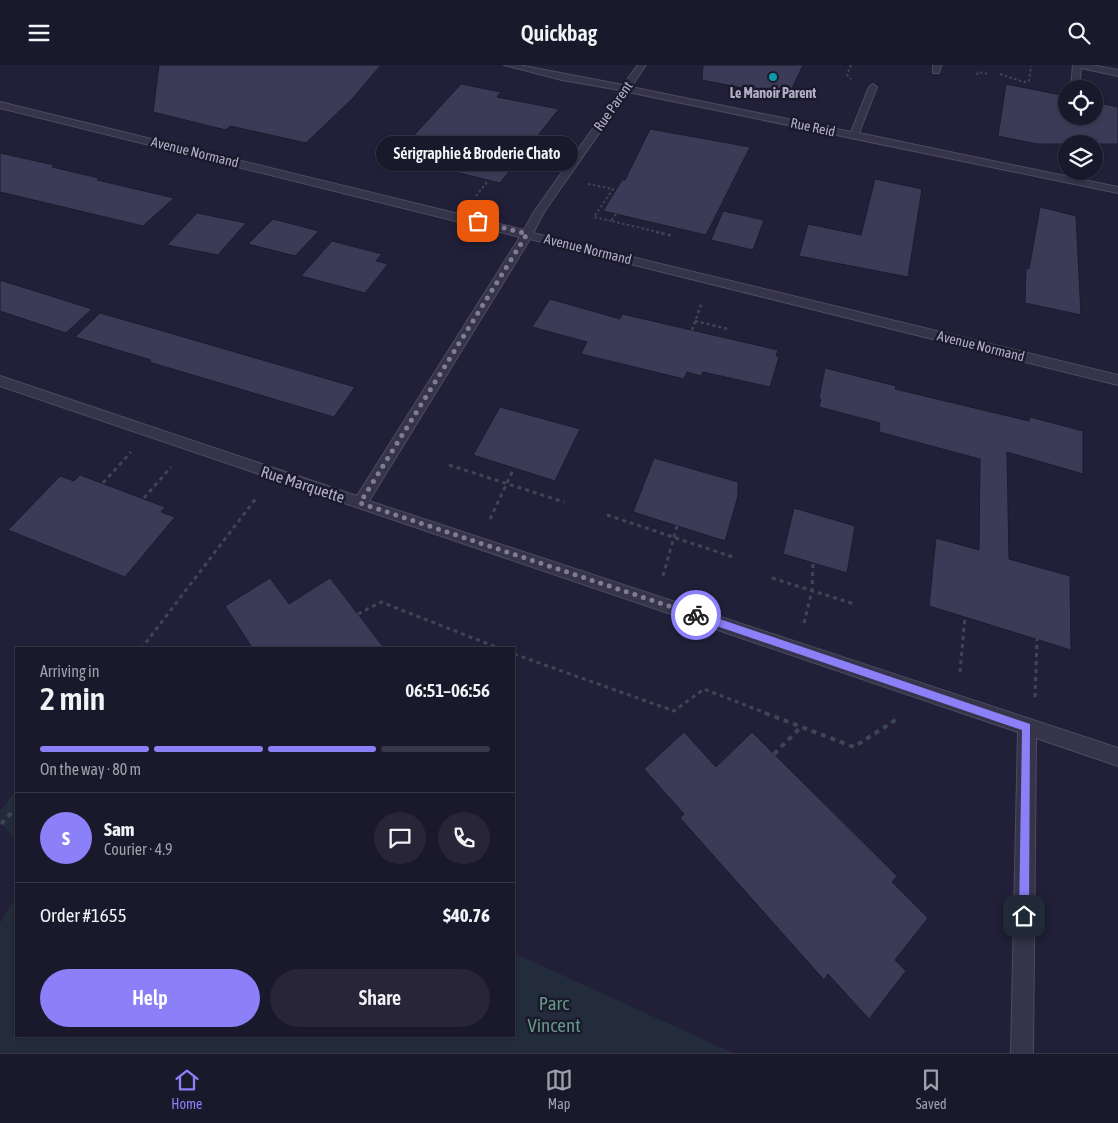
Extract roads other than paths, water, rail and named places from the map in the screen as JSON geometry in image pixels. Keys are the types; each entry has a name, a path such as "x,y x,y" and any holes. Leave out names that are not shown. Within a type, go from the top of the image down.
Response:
{"street":[{"name":"Rue Reid","path":"508,65 1118,190"},
{"name":"Rue Parent","path":"360,503 539,212 642,65"},
{"path":"1076,80 1078,65 1118,73"},
{"path":"854,135 873,87"},
{"name":"Avenue Normand","path":"0,105 1118,380"},
{"name":"Rue Marquette","path":"0,381 1118,757"},
{"path":"1022,1053 1027,727"}],"place":[{"name":"Le Manoir Parent","path":"773,77"},
{"name":"Sérigraphie & Broderie Chato","path":"478,221"}],"park label":[{"name":"Parc Vincent","path":"554,1014"}]}
